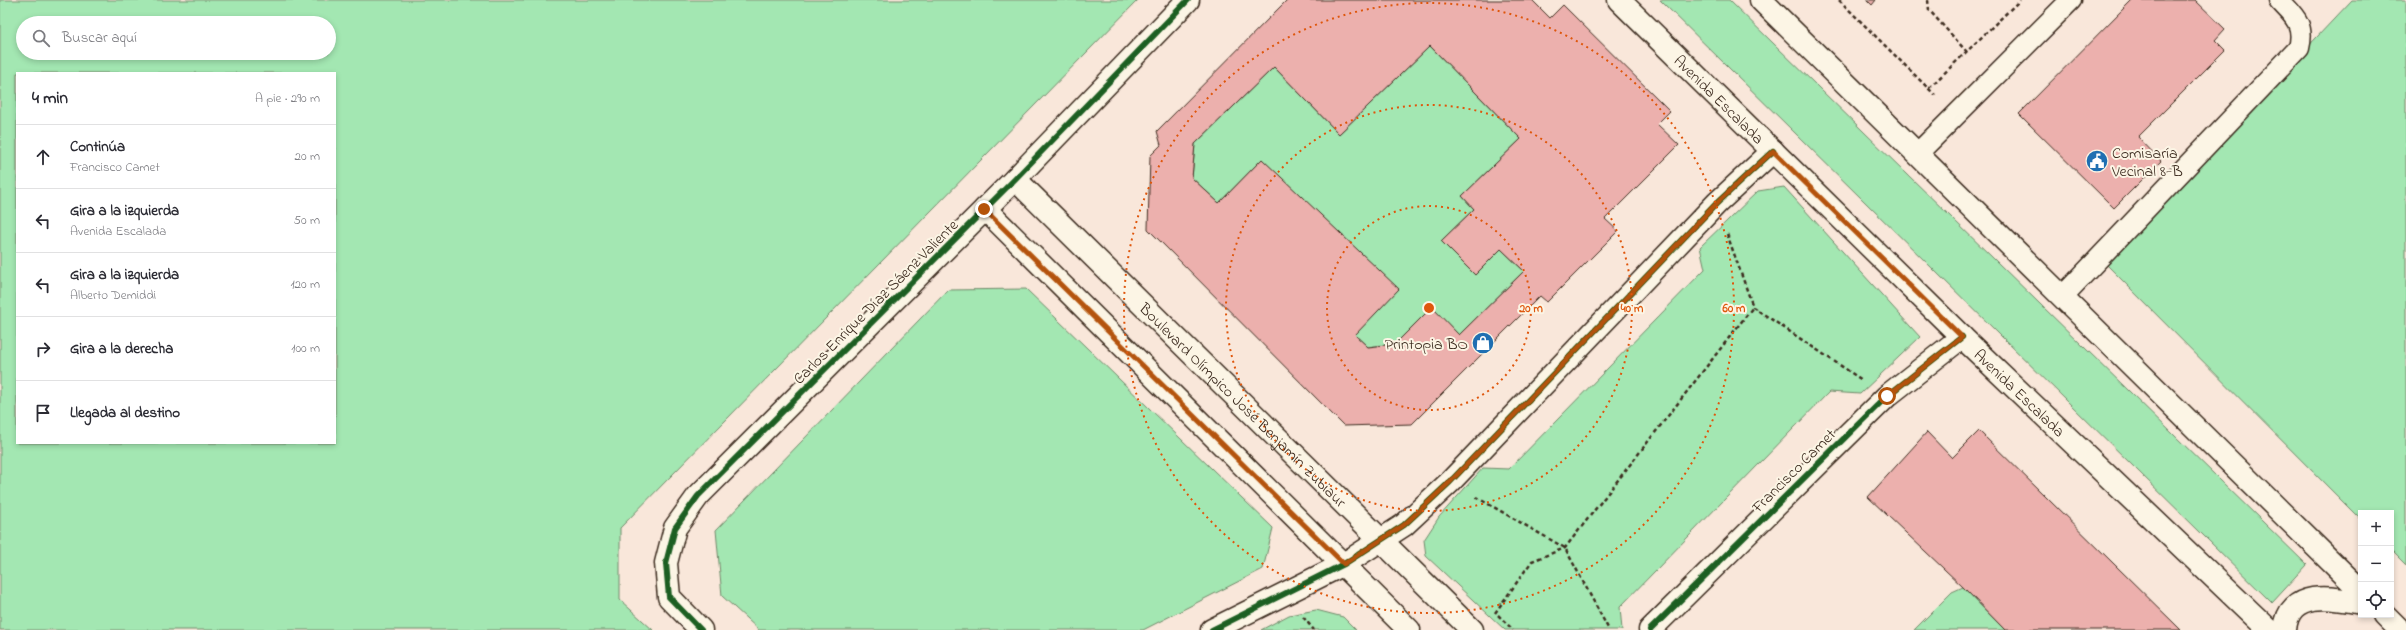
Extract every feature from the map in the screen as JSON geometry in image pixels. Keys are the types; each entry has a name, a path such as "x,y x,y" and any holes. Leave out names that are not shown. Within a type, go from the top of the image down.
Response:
{"street":[{"name":"Carlos Enrique Díaz Sáenz Valiente","path":"701,630 669,598 666,563 675,528 698,496 1015,179 1188,0"},
{"name":"Avenida Escalada","path":"1619,0 1962,337 2269,630"},
{"path":"1761,0 2358,588"},
{"path":"1212,630 1344,564 1404,525 1450,482 1717,203 1773,151"},
{"name":"Boulevard Olímpico José Benjamín Zubiaur","path":"1015,179 1472,630"},
{"path":"984,209 1409,630"},
{"name":"Francisco Camet","path":"1650,630 1887,396 1962,337"},
{"path":"2285,630 2286,622 2295,606 2310,600 2323,596 2358,602"},
{"path":"2388,618 2400,630"}],"lane":[{"path":"1917,154 2071,0"},
{"path":"2062,297 2299,48 2302,35 2298,20 2279,0"}],"path":[{"path":"1839,0 1955,115"},
{"path":"1928,0 1929,10 1967,52"},
{"path":"1929,88 2020,0"},
{"path":"1717,203 1753,307 1887,396"},
{"path":"1492,618 1532,561 1565,548 1753,307"},
{"path":"1450,482 1565,548 1609,630"}],"green space":[{"path":"0,0 1138,0 620,528 620,600 653,630 0,630"},
{"path":"1660,0 1729,0 2307,565 2272,603"},
{"path":"2352,0 2406,0 2406,565 2394,553 2394,510 2358,510 2358,517 2104,262"},
{"path":"1430,46 1521,139 1462,196 1474,209 1441,241 1475,275 1501,249 1524,271 1459,335 1368,347 1355,335 1262,159 1219,203 1192,178 1195,144 1274,67 1339,134"},
{"path":"1784,187 1920,337 1860,394 1829,392 1620,607 1622,630 1505,630 1426,556 1424,540 1439,517 1483,468 1509,469 1705,269 1700,247 1758,191"},
{"path":"1026,289 1273,528 1263,569 1143,630 759,630 722,596 716,530 948,290"},
{"path":"1963,587 2005,630 1914,630 1952,592"},
{"path":"1316,610 1343,617 1356,630 1261,630 1289,615"}],"building":[{"path":"1287,0 1532,0 1550,18 1563,5 1670,111 1657,124 1679,145 1605,219 1618,231 1547,302 1540,296 1412,424 1344,426 1148,229 1150,156 1161,145 1157,131","holes":["1430,46 1521,139 1462,196 1474,209 1441,241 1475,275 1501,249 1524,271 1459,335 1432,307 1395,344 1368,347 1355,335 1399,289 1262,159 1219,203 1192,178 1195,144 1274,67 1339,134"]},
{"path":"1867,0 1876,0 1872,5"},
{"path":"2132,0 2195,0 2225,29 2215,40 2225,50 2138,137 2161,161 2114,208 2019,114"},
{"path":"1979,431 2181,630 2005,630 1963,587 1868,497 1927,432 1952,458"}],"cycle path":[{"path":"701,630 669,597 666,563 675,528 698,496 1015,179 1188,0"},
{"path":"1212,630 1344,564 1404,525 1450,482 1717,203 1773,151"},
{"path":"1650,630 1887,396 1962,337"}],"place":[{"name":"Comisaría Vecinal 8-B","path":"2097,161"},
{"name":"Printopia BO","path":"1483,343"}],"route":[{"path":"984,209 1344,564 1404,525 1450,482 1717,203 1773,151 1962,337 1887,396"}]}
